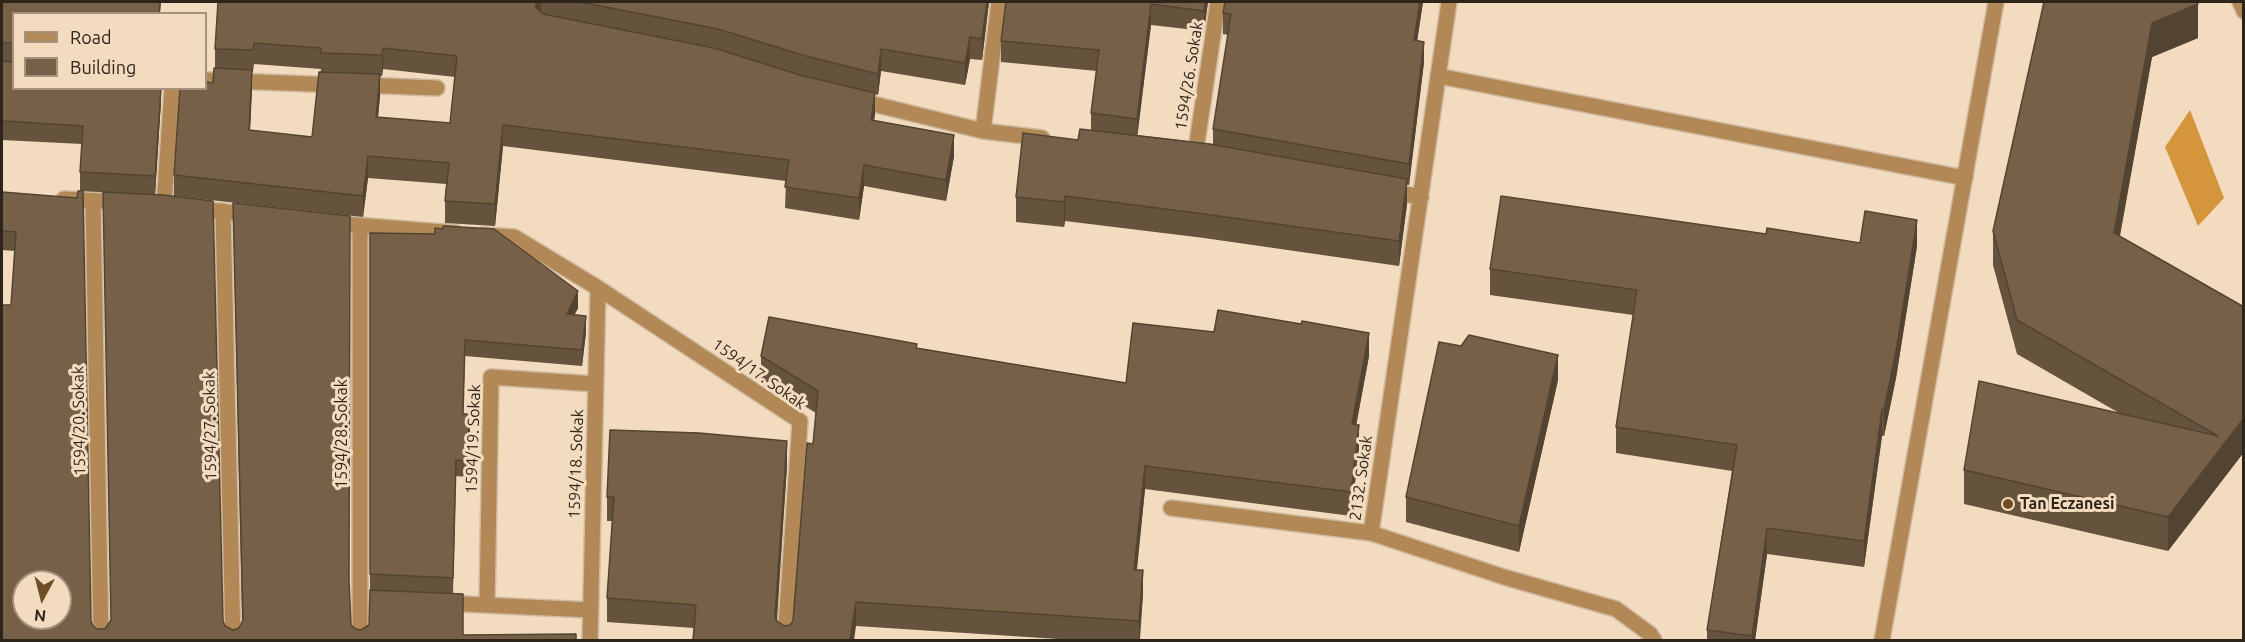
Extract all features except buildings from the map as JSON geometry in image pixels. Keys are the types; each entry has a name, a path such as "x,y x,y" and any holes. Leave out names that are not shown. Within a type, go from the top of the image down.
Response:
{"street":[{"path":"983,131 999,2"},
{"name":"1594/26. Sokak","path":"1195,156 1218,2"},
{"name":"2132. Sokak","path":"1449,2 1371,533 1504,577 1616,609 1650,634 1654,640"},
{"path":"1884,640 1996,2"},
{"path":"2240,2 2244,11"},
{"path":"1438,76 1965,178"},
{"path":"207,80 437,88"},
{"path":"152,204 172,90"},
{"path":"837,95 983,131 1054,139"},
{"path":"1375,189 1420,197"},
{"path":"47,199 152,204 269,216"},
{"name":"1594/20. Sokak","path":"93,201 100,640"},
{"name":"1594/27. Sokak","path":"223,211 232,640"},
{"path":"315,222 360,227"},
{"name":"1594/17. Sokak","path":"360,227 514,237 598,288 800,422 785,640"},
{"name":"1594/28. Sokak","path":"360,227 365,599 360,640"},
{"name":"1594/18. Sokak","path":"590,640 598,288"},
{"name":"1594/19. Sokak","path":"487,604 491,377 596,384"},
{"path":"1171,508 1371,533"},
{"path":"429,602 590,610"}],"shaded area":[{"path":"2190,110 2224,198 2198,226 2165,147"}],"place":[{"name":"Tan Eczanesi","path":"2008,504"}]}
